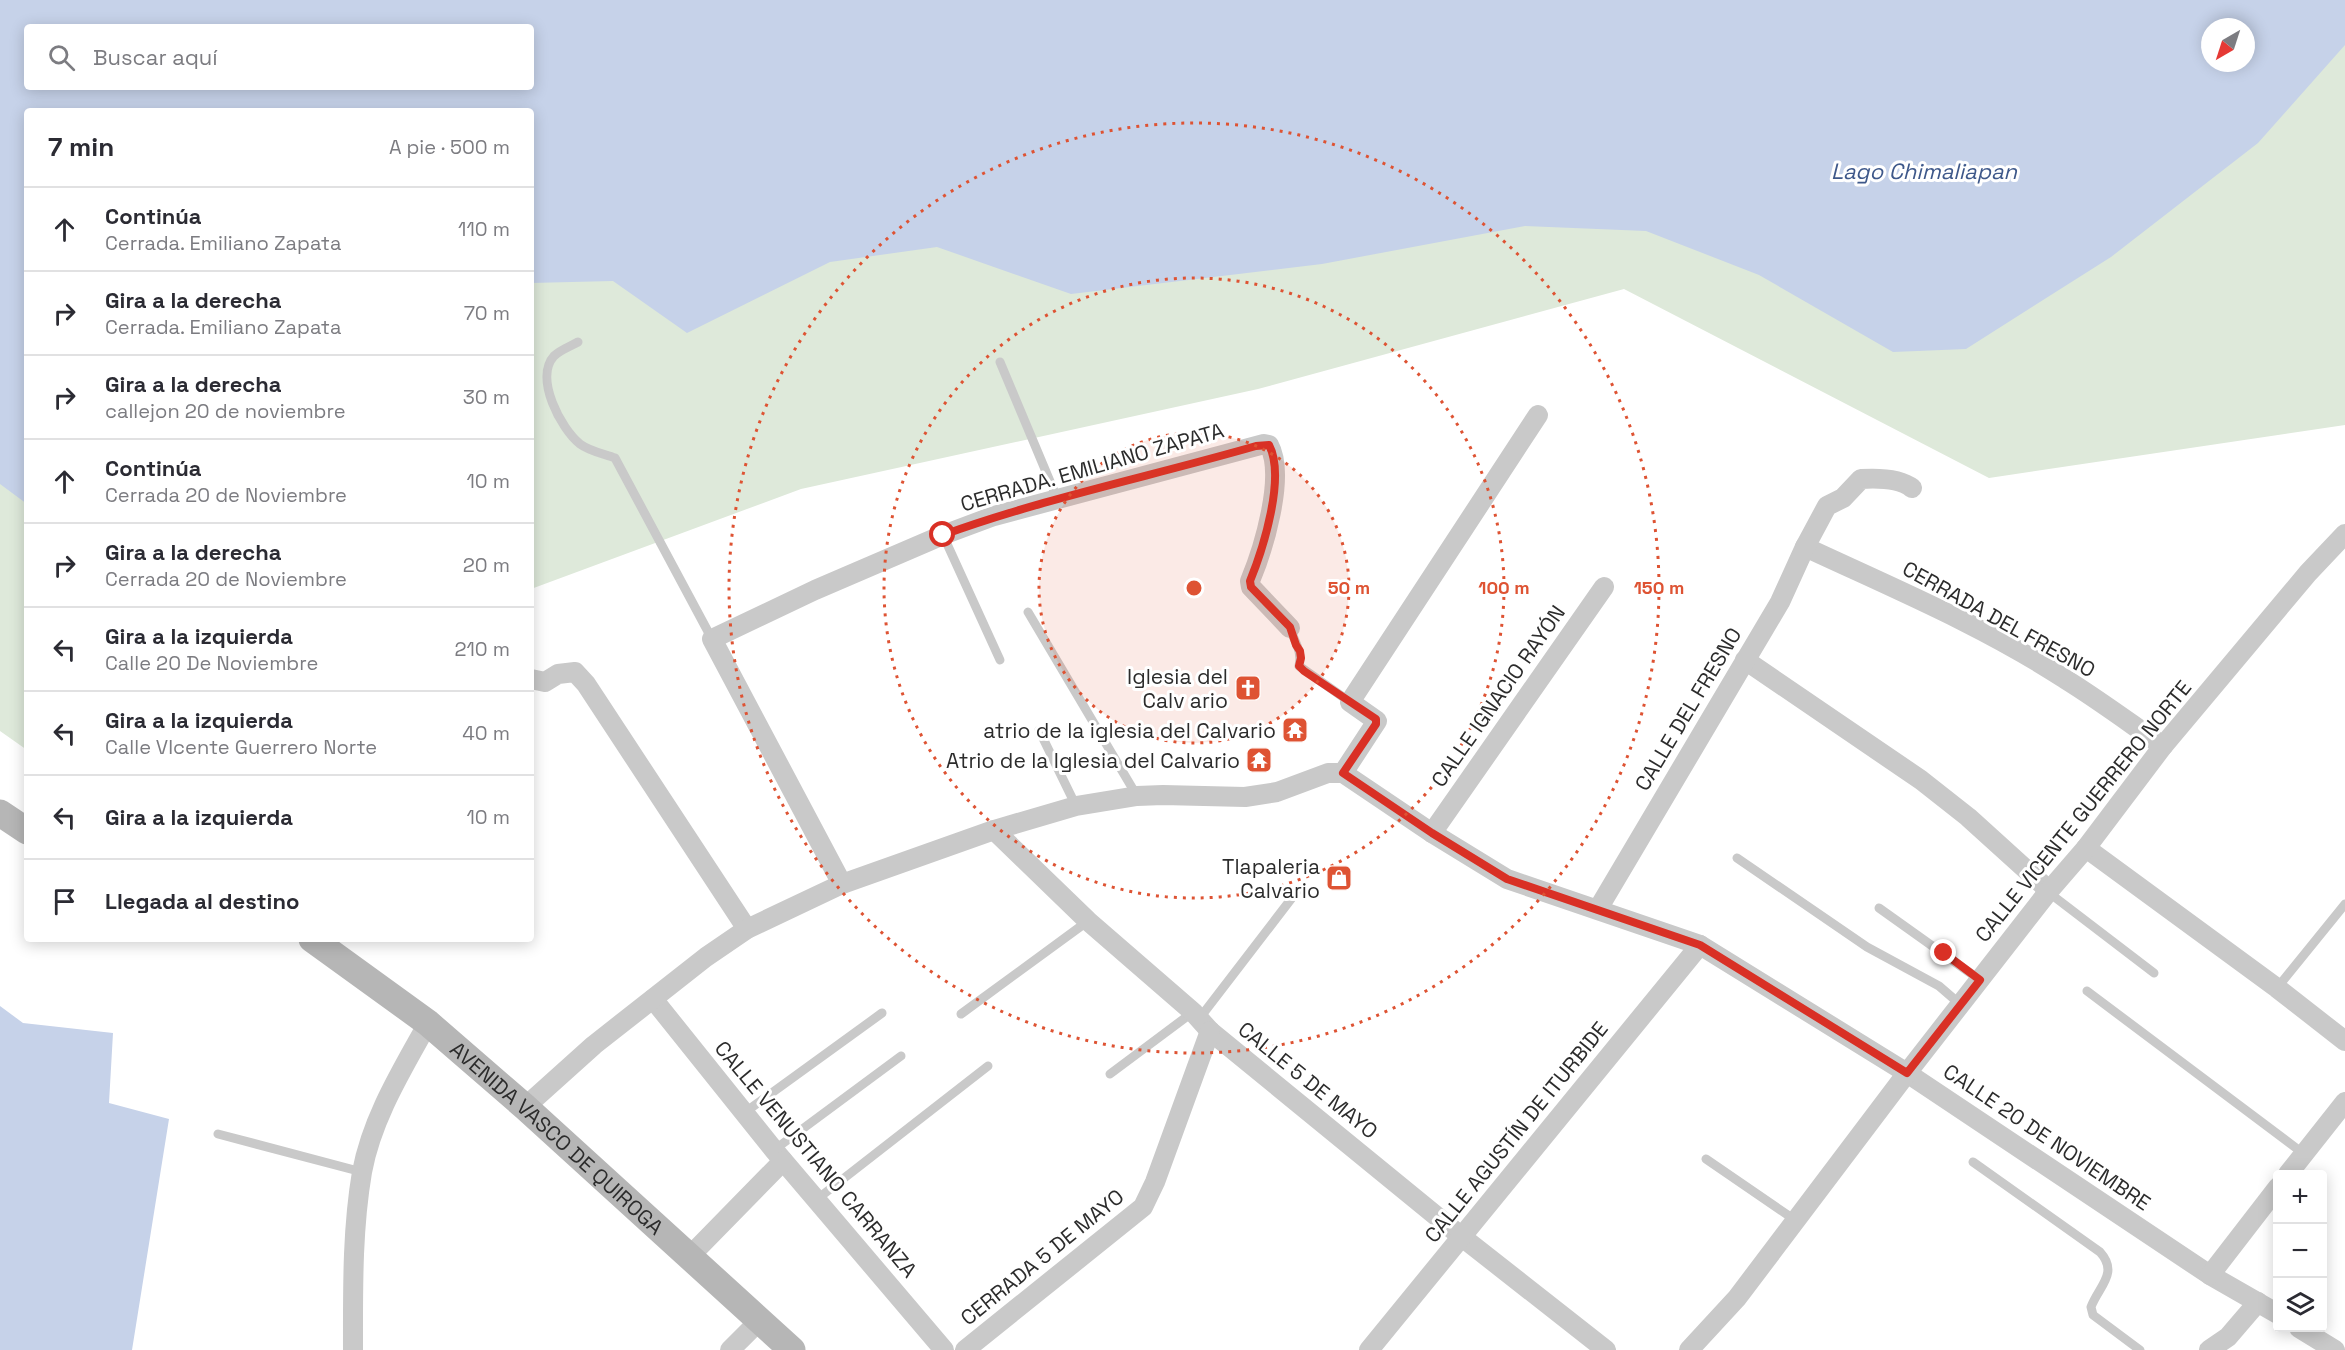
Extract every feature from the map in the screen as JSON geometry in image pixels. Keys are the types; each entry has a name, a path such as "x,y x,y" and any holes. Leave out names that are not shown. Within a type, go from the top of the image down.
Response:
{"street":[{"path":"525,1107 594,1045 706,957 747,929 842,884 994,830 1076,806 1137,796 1245,797 1277,792 1328,773 1343,773 1377,721 1350,702 1538,415"},
{"name":"CERRADA. EMILIANO ZAPATA","path":"712,639 815,590 943,535 994,516 1057,498 1162,473 1256,446 1269,445 1275,465 1270,520 1250,581 1251,587 1290,627"},
{"name":"CALLE DEL FRESNO","path":"1598,909 1780,602 1827,506 1843,498 1861,479 1882,479 1912,488"},
{"name":"CALLE VICENTE GUERRERO NORTE","path":"1689,1350 1737,1298 1907,1073 2048,892 2086,848 2163,746 2308,573 2345,534"},
{"name":"CERRADA DEL FRESNO","path":"1809,539 2064,678 2163,746"},
{"name":"CALLE IGNACIO RAYÓN","path":"1432,833 1604,587"},
{"path":"712,639 842,884"},
{"path":"1745,660 1921,780 1968,817 2048,892"},
{"path":"534,680 545,682 558,674 575,672 586,684 747,929"},
{"name":"CALLE 20 DE NOVIEMBRE","path":"1343,773 1432,833 1507,879 1700,945 1907,1073 2210,1275 2273,1311"},
{"path":"0,813 24,829"},
{"name":"CALLE 5 DE MAYO","path":"994,830 1088,921 1201,1021 1461,1237 1606,1350"},
{"path":"2086,848 2277,988 2345,1041"},
{"name":"AVENIDA VASCO DE QUIROGA","path":"316,942 428,1023 525,1107 792,1350"},
{"name":"CALLE AGUSTÍN DE ITURBIDE","path":"1369,1350 1700,945"},
{"name":"CALLE VENUSTIANO CARRANZA","path":"653,999 778,1156 944,1350"},
{"name":"CERRADA 5 DE MAYO","path":"965,1350 1143,1207 1155,1182 1201,1021"},
{"path":"353,1350 353,1270 363,1172 382,1109 428,1023"},
{"path":"2291,1170 2345,1102"},
{"path":"690,1256 778,1156"},
{"path":"2210,1275 2273,1192"},
{"path":"2209,1350 2228,1336 2258,1302"},
{"path":"730,1350 759,1321"},
{"path":"2306,1332 2335,1350"}],"lane":[{"path":"578,342 554,356 548,369 548,386 555,408 581,445 615,458 712,639"},
{"path":"1000,363 1057,498"},
{"path":"943,535 1000,660"},
{"path":"1028,612 1137,796"},
{"path":"1290,627 1300,651 1299,666 1350,702"},
{"path":"1039,730 1076,806"},
{"path":"1737,858 1867,947 1939,986 1961,1005"},
{"path":"1110,1074 1201,1021 1298,890"},
{"path":"2048,892 2154,974"},
{"path":"2277,988 2345,904"},
{"path":"1879,908 1980,980"},
{"path":"962,1014 1088,921"},
{"path":"2087,991 2304,1154"},
{"path":"744,1113 882,1012"},
{"path":"778,1156 901,1056"},
{"path":"816,1200 988,1066"},
{"path":"218,1134 363,1172"},
{"path":"1706,1159 1796,1220"},
{"path":"1973,1162 2106,1258 2110,1266 2107,1279 2091,1307 2093,1315 2140,1350"}],"green space":[{"name":"Lago Chimaliapan","path":"0,0 2345,0 2345,425 1989,478 1624,289 1258,389 801,489 534,588 534,108 24,108 24,748 0,731"}],"water":[{"name":"Lago Chimaliapan","path":"0,0 2345,0 2345,45 2258,143 2111,257 1966,349 1893,352 1759,275 1646,231 1525,226 1322,264 1071,294 937,247 830,262 687,333 613,281 534,283 534,108 24,108 24,502 0,484"},
{"path":"0,1006 23,1023 113,1033 109,1103 169,1119 132,1350 0,1350"}],"place":[{"name":"Iglesia del Calv ario","path":"1248,688"},
{"name":"atrio de la iglesia del Calvario","path":"1295,730"},
{"name":"Atrio de la Iglesia del Calvario","path":"1259,760"},
{"name":"Tlapaleria Calvario","path":"1339,878"}],"route":[{"path":"943,535 994,516 1057,498 1162,473 1256,446 1269,445 1275,465 1270,520 1250,581 1251,587 1290,627 1300,651 1299,666 1377,721 1343,773 1432,833 1507,879 1700,945 1907,1073 1980,980 1944,953"}]}
